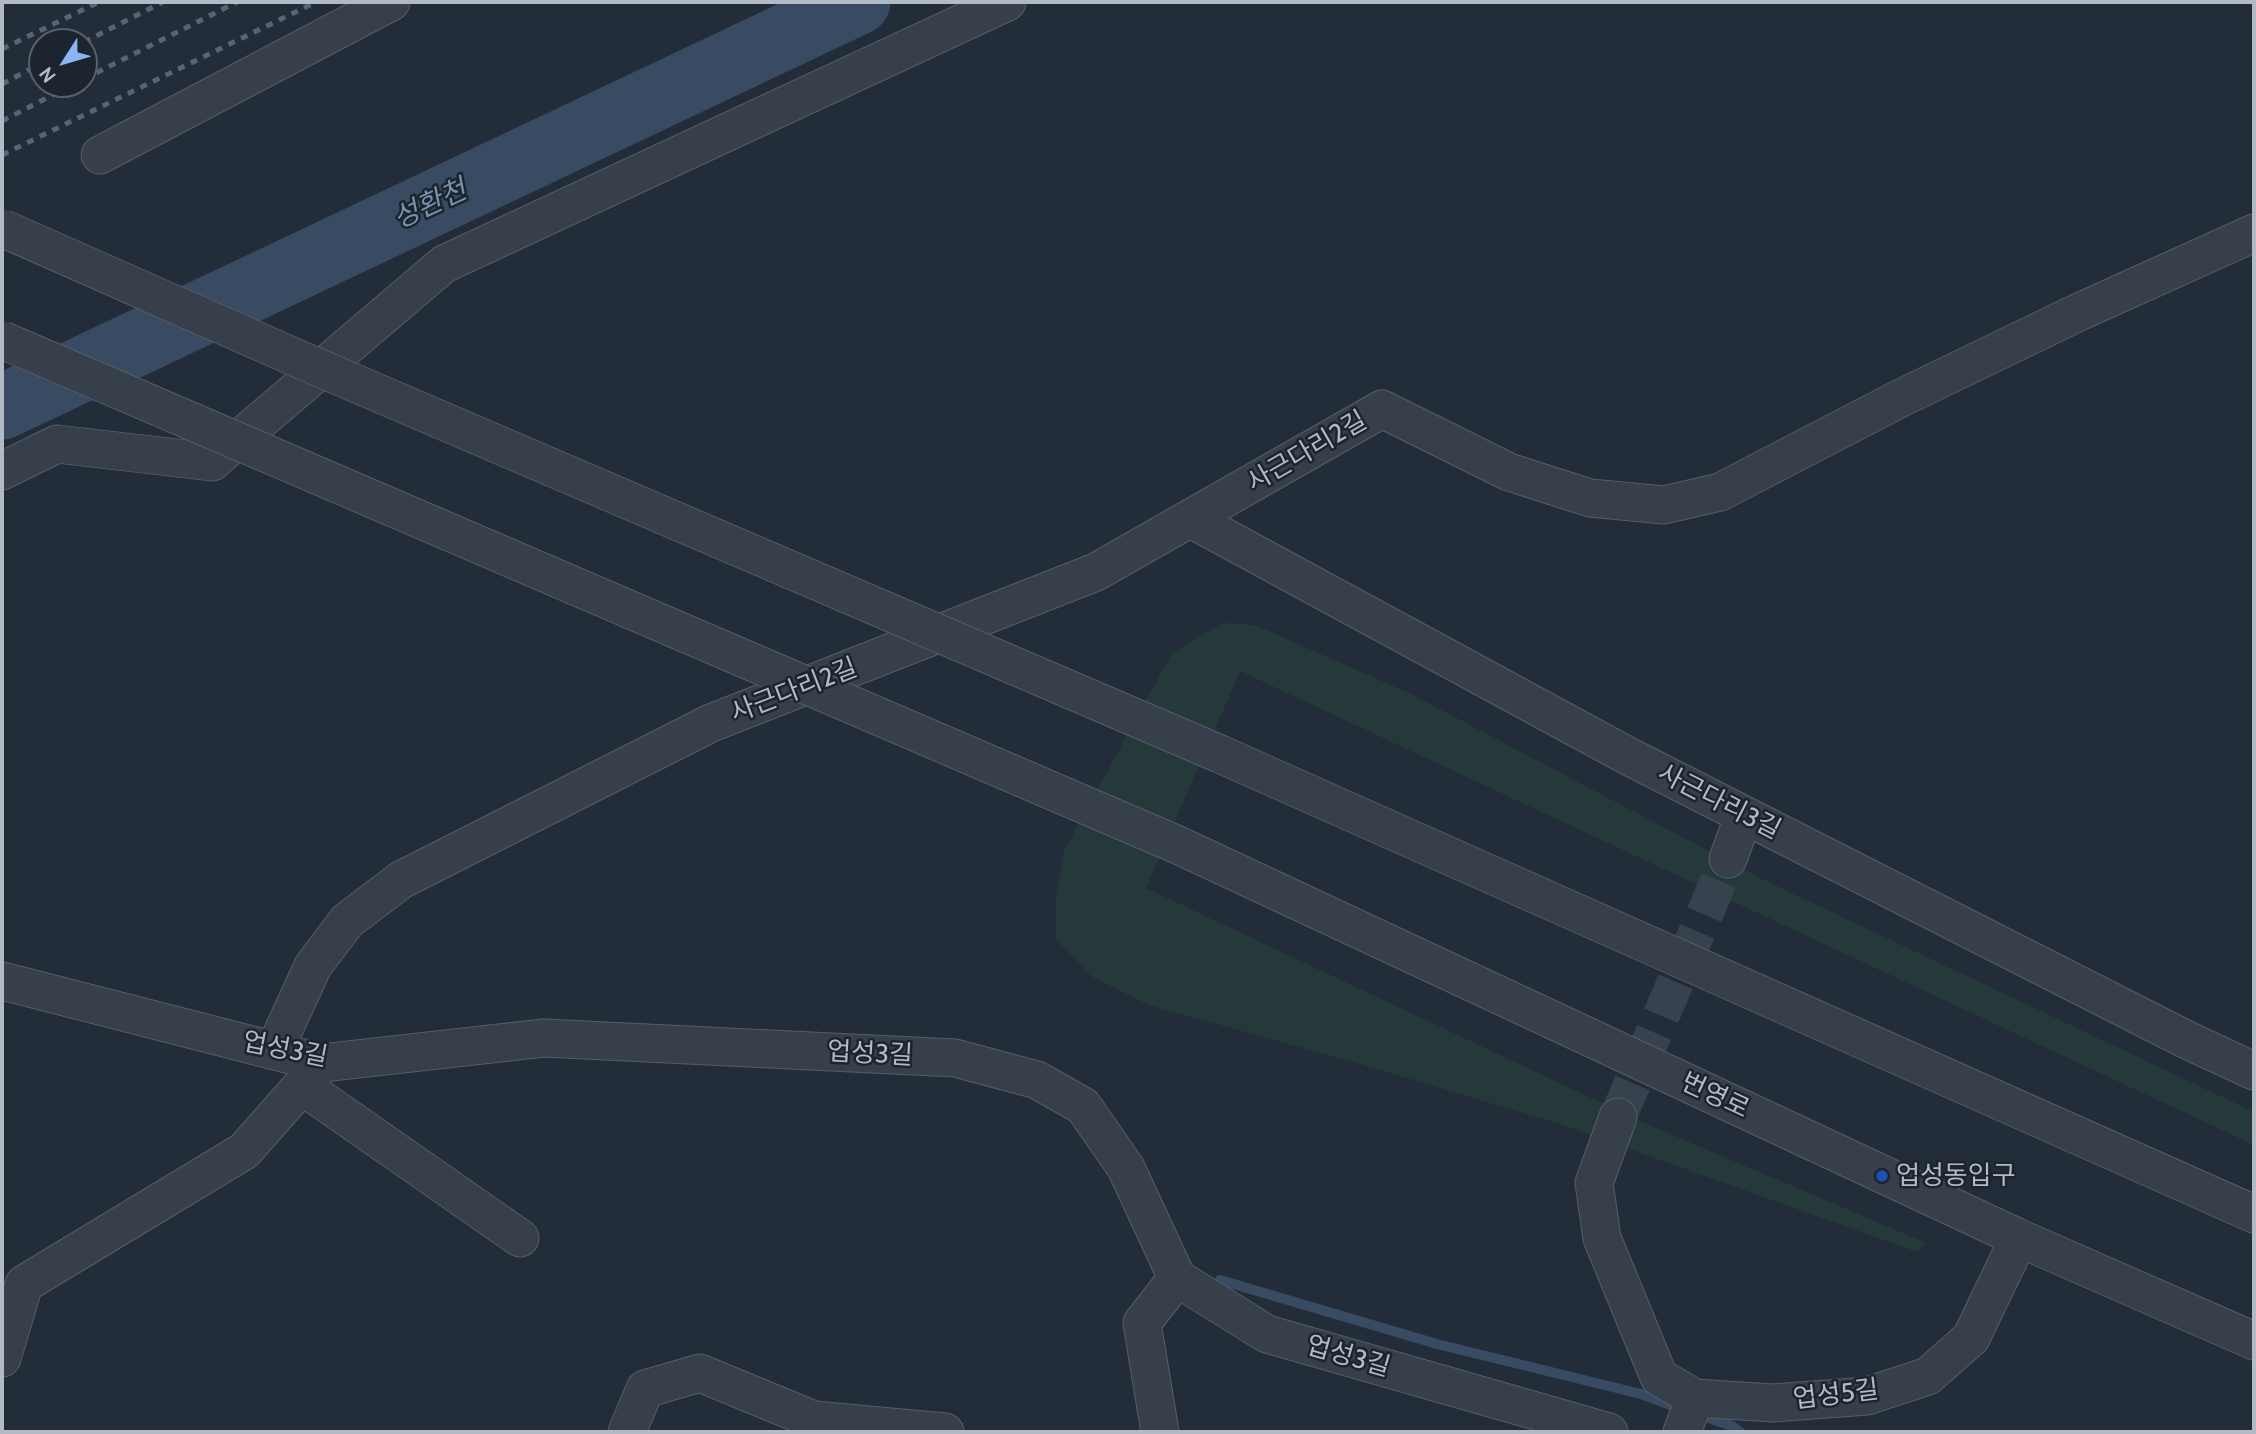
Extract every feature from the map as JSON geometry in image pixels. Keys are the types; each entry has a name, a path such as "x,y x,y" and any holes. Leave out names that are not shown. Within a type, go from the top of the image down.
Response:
{"street":[{"path":"100,155 391,2"},
{"path":"2,471 57,443 212,462 444,264 1007,2"},
{"path":"2,228 293,357 1220,754 2254,1214"},
{"name":"사근다리2길","path":"274,1051 313,966 347,921 401,880 711,723 1096,572 1382,409 1509,472 1590,498 1664,505 1720,492 1901,398 2079,312 2254,233"},
{"name":"번영로","path":"2,340 1178,845 2019,1238 2254,1341"},
{"name":"사근다리3길","path":"1191,519 1628,756 2187,1040 2254,1071"},
{"path":"1727,859 1744,815"},
{"name":"업성3길","path":"2,981 274,1051 312,1074 544,1038 955,1058 1037,1080 1083,1106 1126,1168 1177,1278 1267,1334 1609,1432"},
{"path":"2,1358 24,1284 244,1151 312,1074 520,1238"},
{"path":"1618,1117 1594,1183 1602,1238 1659,1377 1690,1412"},
{"name":"업성5길","path":"1690,1412 1867,1396 1928,1376 1971,1338 2019,1238"},
{"path":"1154,1431 1142,1323 1177,1278"},
{"path":"627,1432 645,1389 700,1373 814,1420 945,1432"}],"green space":[{"path":"1223,623 1255,625 1409,693 1762,879 2254,1112 2254,1145 1240,671 1146,888 1640,1121 1926,1243 1917,1252 1560,1124 1149,1005 1091,976 1056,939 1056,897 1064,851 1172,653"}],"waterway":[{"name":"성환천","path":"2,407 858,2"},
{"path":"1220,1280 1437,1344 1641,1394 1679,1408"},
{"path":"1695,1413 1732,1426 1740,1432"}],"tunnel":[{"path":"1618,1117 1728,859"}],"railway":[{"path":"2,49 99,2"},
{"path":"98,35 163,2"},
{"path":"98,72 237,2"},
{"path":"2,155 316,2"},
{"path":"2,84 28,70"},
{"path":"2,121 47,98"}],"place":[{"name":"업성동입구","path":"1882,1176"}]}
